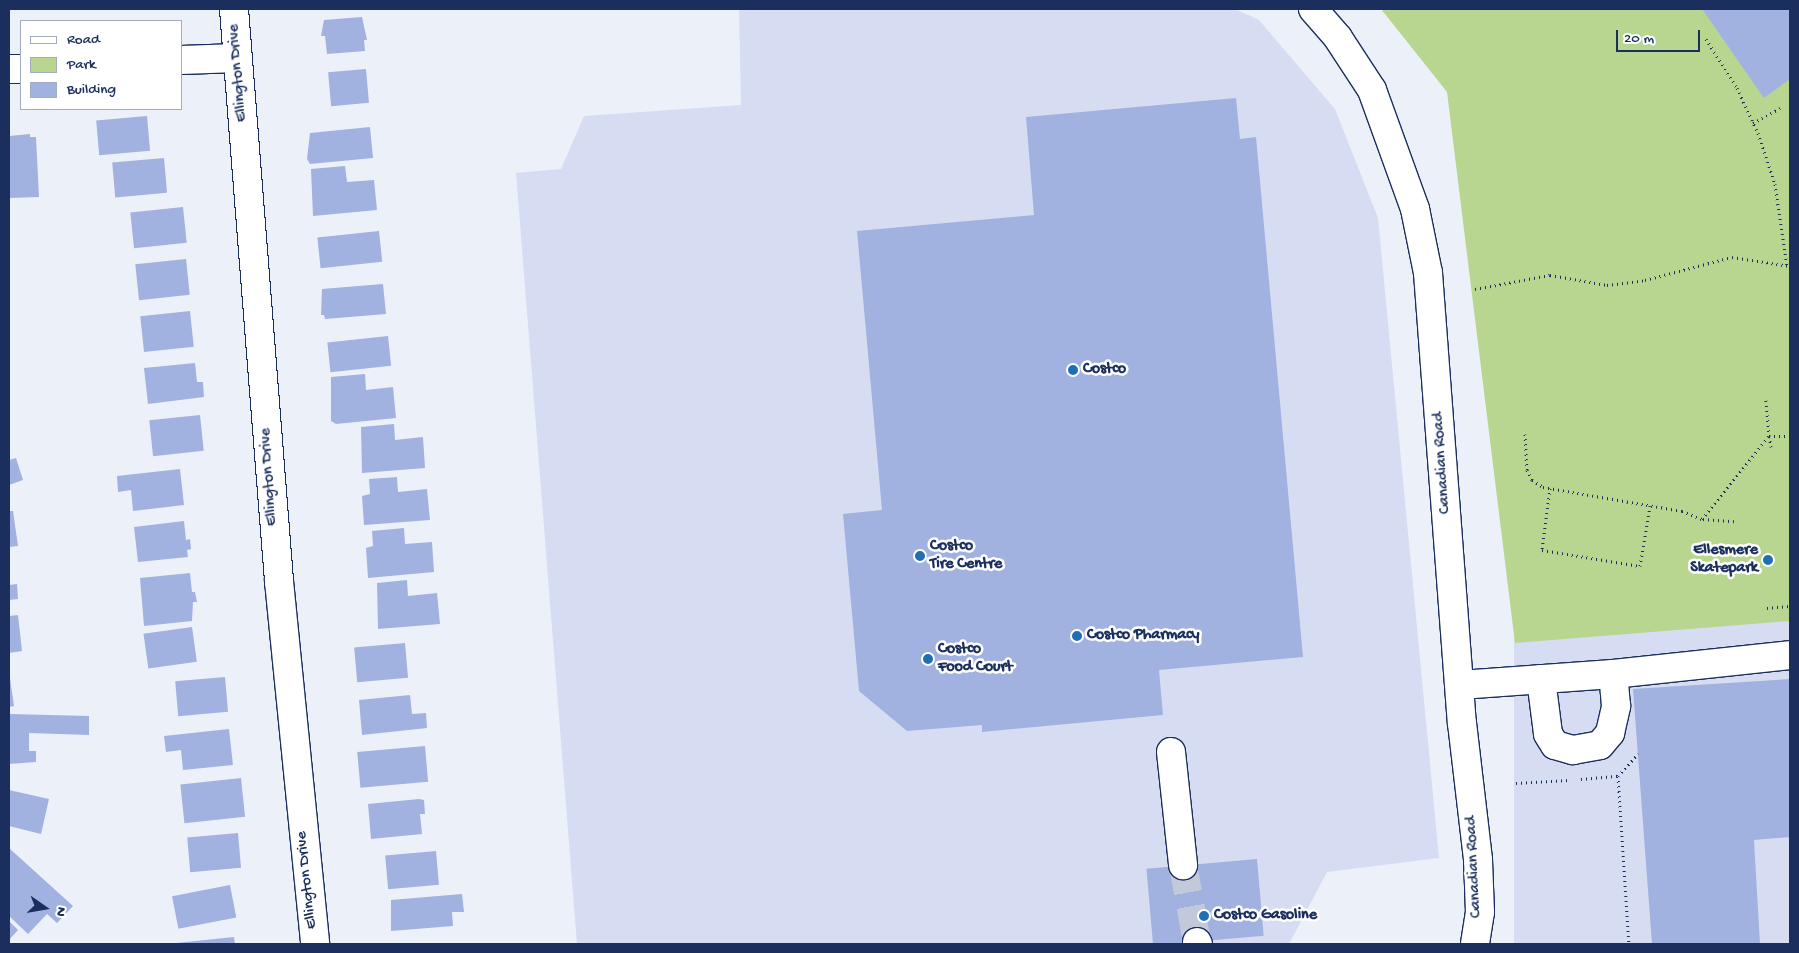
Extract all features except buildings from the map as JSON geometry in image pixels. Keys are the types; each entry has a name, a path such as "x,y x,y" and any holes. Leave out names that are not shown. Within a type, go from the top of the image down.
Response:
{"street":[{"name":"Ellington Drive","path":"234,9 278,581 315,944"},
{"name":"Canadian Road","path":"1313,9 1338,38 1372,90 1416,209 1428,273 1460,685 1478,860 1480,912 1475,944"},
{"path":"182,60 238,58"},
{"path":"1460,685 1613,674 1790,655"},
{"path":"1541,679 1548,734 1555,745 1573,750 1600,745 1610,733 1616,706 1613,674"},
{"path":"1171,752 1183,865"}],"path":[{"path":"1475,289 1550,275 1607,285 1663,276 1732,256 1789,266 1775,184 1753,123 1737,88 1706,39"},
{"path":"1753,123 1780,108"},
{"path":"1766,398 1771,447"},
{"path":"1525,434 1527,470 1532,480 1550,488 1682,511 1702,519 1734,521"},
{"path":"1769,436 1790,436"},
{"path":"1702,519 1769,436"},
{"path":"1550,488 1542,550 1640,566 1650,506"},
{"path":"1767,608 1790,606"},
{"path":"1516,783 1618,776 1638,754"},
{"path":"1618,776 1630,944"}],"shaded area":[{"path":"739,9 1235,9 1259,20 1335,109 1378,218 1439,858 1327,872 1289,944 577,944 516,173 561,169 584,116 741,105"},
{"path":"1514,621 1790,621 1790,944 1514,944"}],"green space":[{"path":"1381,9 1790,9 1790,621 1515,643 1447,92"}],"tunnel":[{"path":"1183,865 1197,942"}],"place":[{"name":"Costco","path":"1073,370"},
{"name":"Costco Tire Centre","path":"920,556"},
{"name":"Ellesmere Skatepark","path":"1768,560"},
{"name":"Costco Pharmacy","path":"1077,636"},
{"name":"Costco Food Court","path":"928,659"},
{"name":"Costco Gasoline","path":"1204,916"}]}
